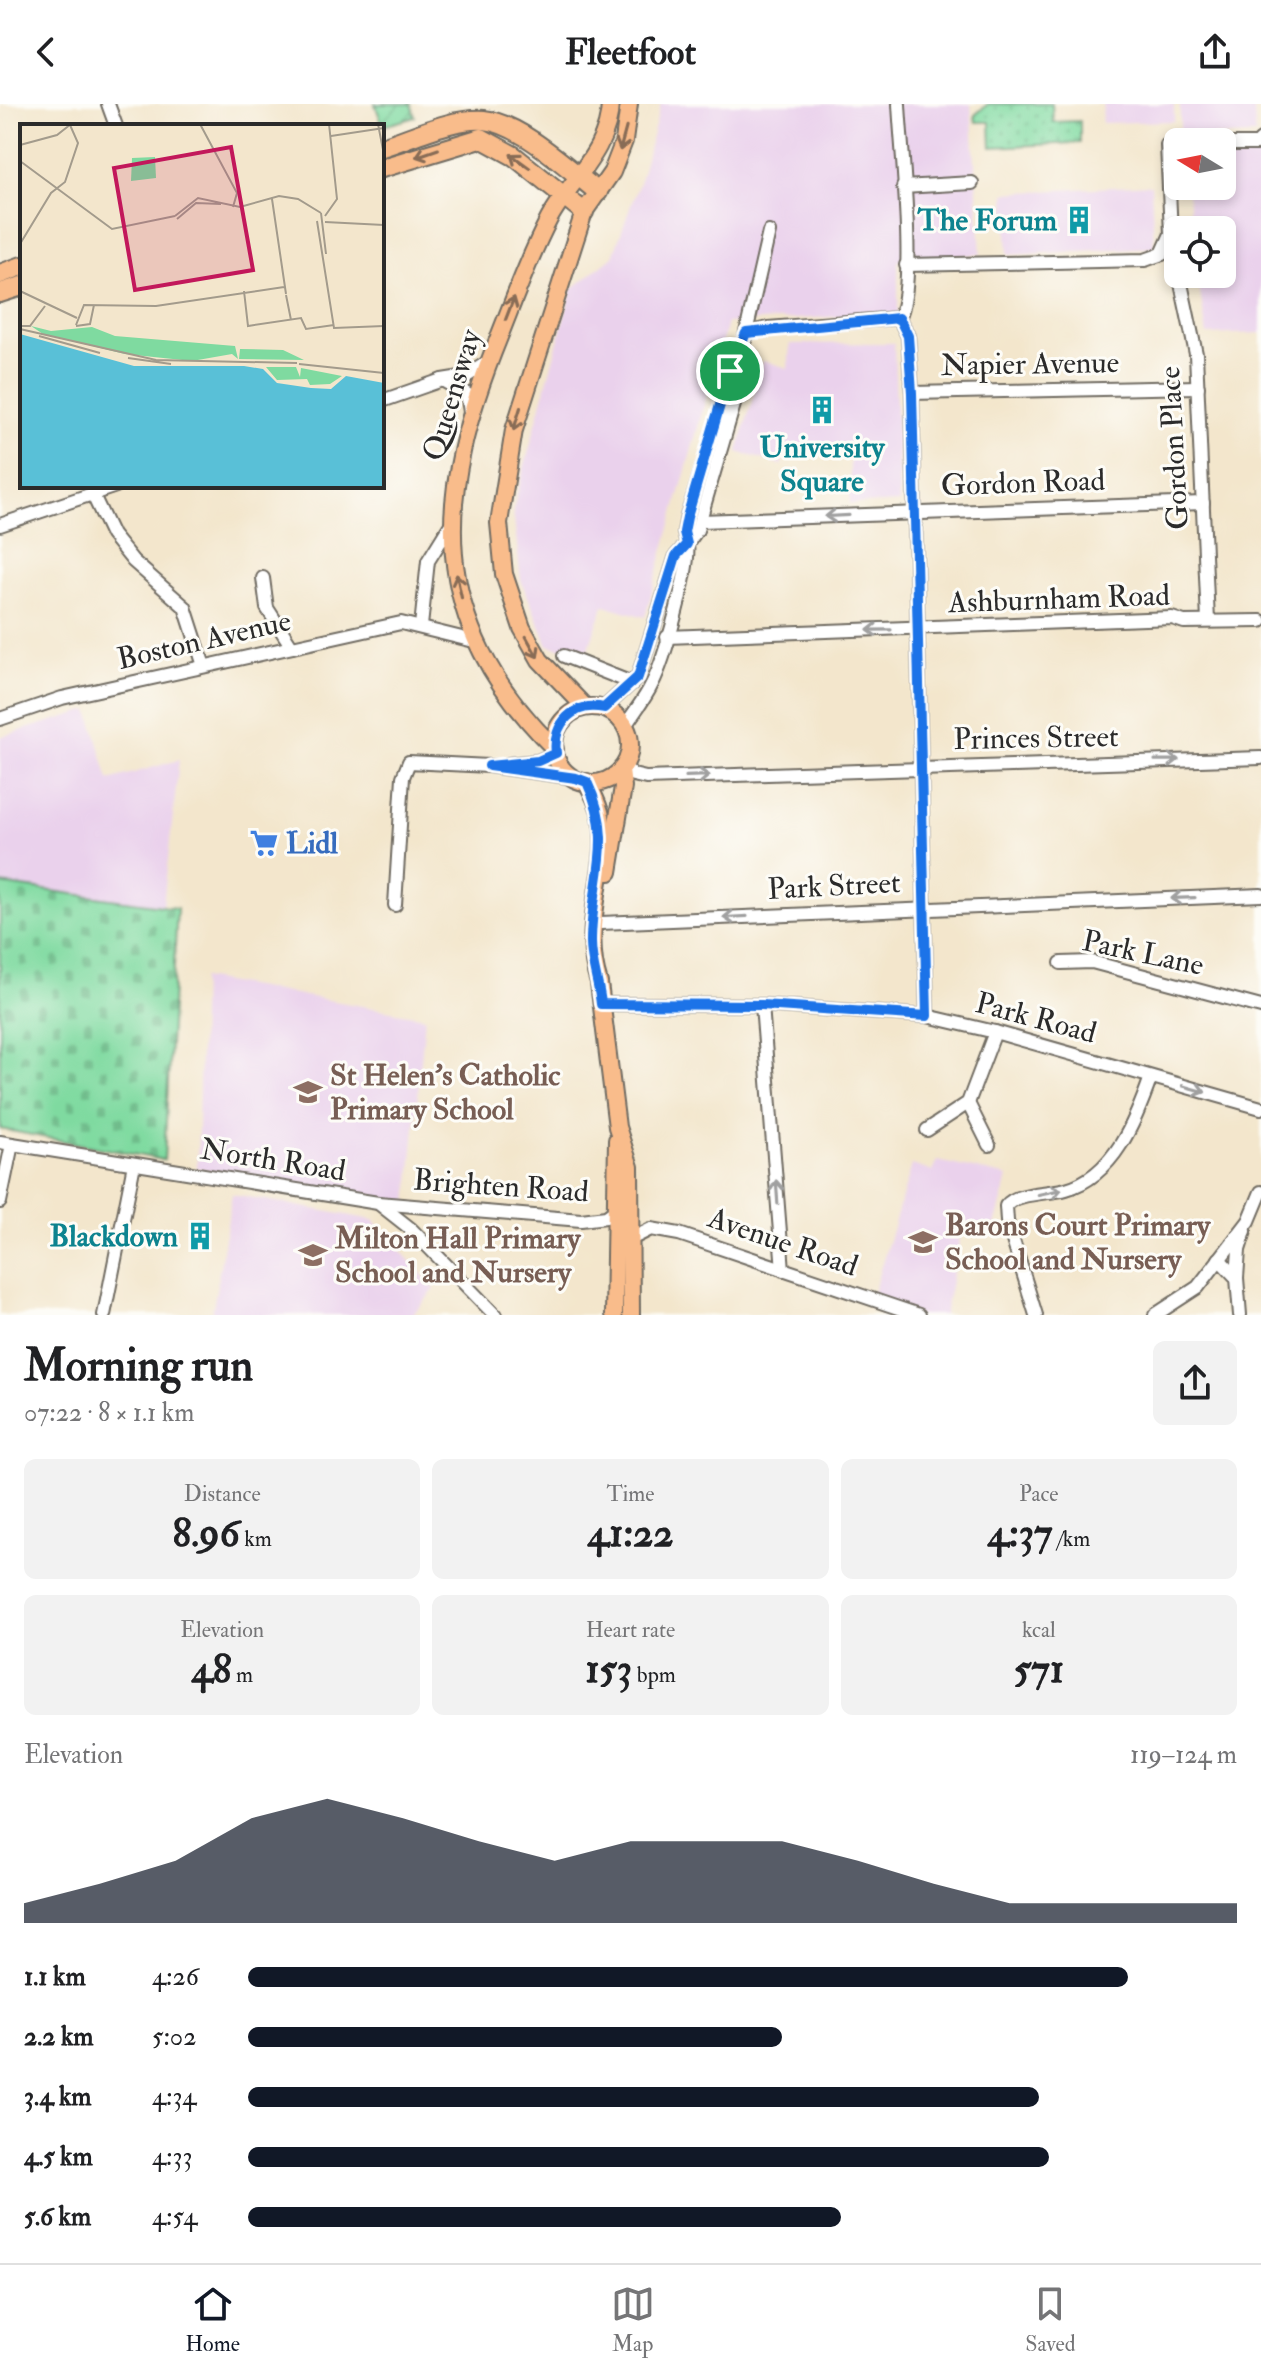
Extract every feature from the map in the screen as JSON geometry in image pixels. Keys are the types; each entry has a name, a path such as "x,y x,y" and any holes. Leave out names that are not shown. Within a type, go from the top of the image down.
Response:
{"highway":[{"path":"384,146 468,121 497,122 598,192"},
{"path":"384,167 481,138 514,156 584,212"},
{"path":"0,274 20,267"},
{"path":"0,293 20,287"}],"main road":[{"name":"Queensway","path":"599,983 592,964 591,940 603,826 581,780 563,768 555,751 510,697 478,642 457,581 451,524 459,454 489,361 523,275 563,194 597,152 605,135 610,104"},
{"path":"585,707 540,660 522,628 504,574 499,523 514,430 584,212 612,172 624,141 629,104"},
{"path":"555,751 562,722 585,707 604,708 625,726 630,743 622,769 623,787 601,923 599,983 617,1127 614,1315"},
{"path":"581,780 609,780 622,769"},
{"path":"617,1127 630,1167 631,1315"}],"street":[{"path":"108,104 115,124"},
{"path":"899,104 906,265 904,305 899,318 908,336 912,393 927,1016"},
{"path":"1236,144 1257,144 1261,140"},
{"path":"903,187 972,183"},
{"path":"906,265 1145,260 1162,254 1171,234 1172,200"},
{"path":"604,708 632,683 646,656 676,556 700,521 743,374 746,335 769,232"},
{"name":"Gordon Place","path":"1182,288 1192,323 1198,387 1208,621"},
{"path":"746,335 899,318"},
{"path":"625,726 654,681 688,563 684,532 687,517 730,371 746,335"},
{"path":"384,400 442,380 467,376 489,361"},
{"path":"442,380 467,394 470,415"},
{"name":"Napier Avenue","path":"912,393 1198,387"},
{"path":"0,525 109,488"},
{"path":"92,493 112,535 133,561 185,607 204,666"},
{"name":"Gordon Road","path":"700,521 1203,503"},
{"path":"421,626 428,561 451,524"},
{"path":"263,578 267,608 292,647"},
{"name":"Ashburnham Road","path":"667,637 1172,618 1184,622 1261,621"},
{"name":"Boston Avenue","path":"0,719 62,698 401,623 478,642"},
{"path":"564,656 632,683"},
{"path":"489,766 538,761 555,751"},
{"name":"Princes Street","path":"622,769 646,778 921,766 1261,758"},
{"path":"395,905 403,777 409,762 489,766 581,780"},
{"name":"Park Street","path":"601,923 1261,895"},
{"name":"Park Lane","path":"1061,963 1092,962 1261,1007"},
{"name":"Park Road","path":"601,1004 762,1005 927,1016 995,1032 1261,1108"},
{"path":"762,1005 783,1270"},
{"path":"927,1130 968,1103 995,1032"},
{"path":"1036,1315 1007,1221 1006,1206 1017,1198 1070,1188 1095,1174 1117,1150 1151,1077"},
{"path":"968,1103 989,1145"},
{"path":"0,1202 6,1143"},
{"name":"North Road","path":"6,1143 378,1203 411,1229 495,1315"},
{"path":"104,1315 134,1164"},
{"path":"1240,1315 1237,1278 1239,1250 1261,1192"},
{"name":"Brighten Road","path":"378,1203 581,1220 606,1217 617,1209"},
{"path":"1155,1315 1198,1287 1249,1221"},
{"name":"Avenue Road","path":"631,1239 651,1229 679,1234 919,1315"},
{"path":"1219,1259 1237,1278"}],"shaded area":[{"path":"661,104 971,104 981,254 898,261 898,313 727,323 645,617 604,605 586,655 548,645 521,580 513,510 572,289 613,256 641,177"},
{"path":"1103,104 1174,104 1174,121 1102,123"},
{"path":"1180,104 1254,104 1255,135 1236,136 1236,128 1180,128"},
{"path":"1261,153 1261,333 1207,335 1199,288 1236,288 1236,216 1190,216 1189,200 1236,200 1236,155"},
{"name":"The Forum","path":"1151,185 1154,247 1008,255 1005,193"},
{"name":"University Square","path":"894,343 899,503 850,504 850,453 783,455 782,465 738,452 763,361 788,368 790,344"},
{"path":"89,710 109,780 179,760 163,905 0,884 0,737"},
{"name":"St Helen's Catholic Primary School","path":"202,978 425,1017 408,1203 197,1168"},
{"name":"Barons Court Primary School and Nursery","path":"938,1161 1008,1177 992,1237 962,1228 944,1315 901,1315 869,1306 912,1165 933,1172"},
{"name":"Milton Hall Primary School and Nursery","path":"232,1194 373,1220 435,1289 412,1315 212,1315"}],"green space":[{"path":"375,104 411,104 415,117 382,124"},
{"path":"988,104 1052,104 1053,122 1080,121 1080,143 991,147 990,122 976,122 975,115"},
{"path":"0,884 177,908 164,1160 0,1129"}],"place":[{"name":"The Forum","path":"1079,220"},
{"name":"University Square","path":"822,410"},
{"name":"Lidl","path":"264,843"},
{"name":"St Helen's Catholic Primary School","path":"308,1092"},
{"name":"Blackdown","path":"200,1236"},
{"name":"Barons Court Primary School and Nursery","path":"923,1242"},
{"name":"Milton Hall Primary School and Nursery","path":"313,1255"}],"route":[{"path":"899,318 908,336 919,629 927,1016 762,1005 601,1004 599,983 592,964 591,940 603,826 597,802 587,782 576,778 489,766 538,761 556,753 557,730 568,715 585,707 604,708 638,677 676,556 687,544 684,532 687,517 730,371 746,333 768,328 892,321 899,318"}]}
